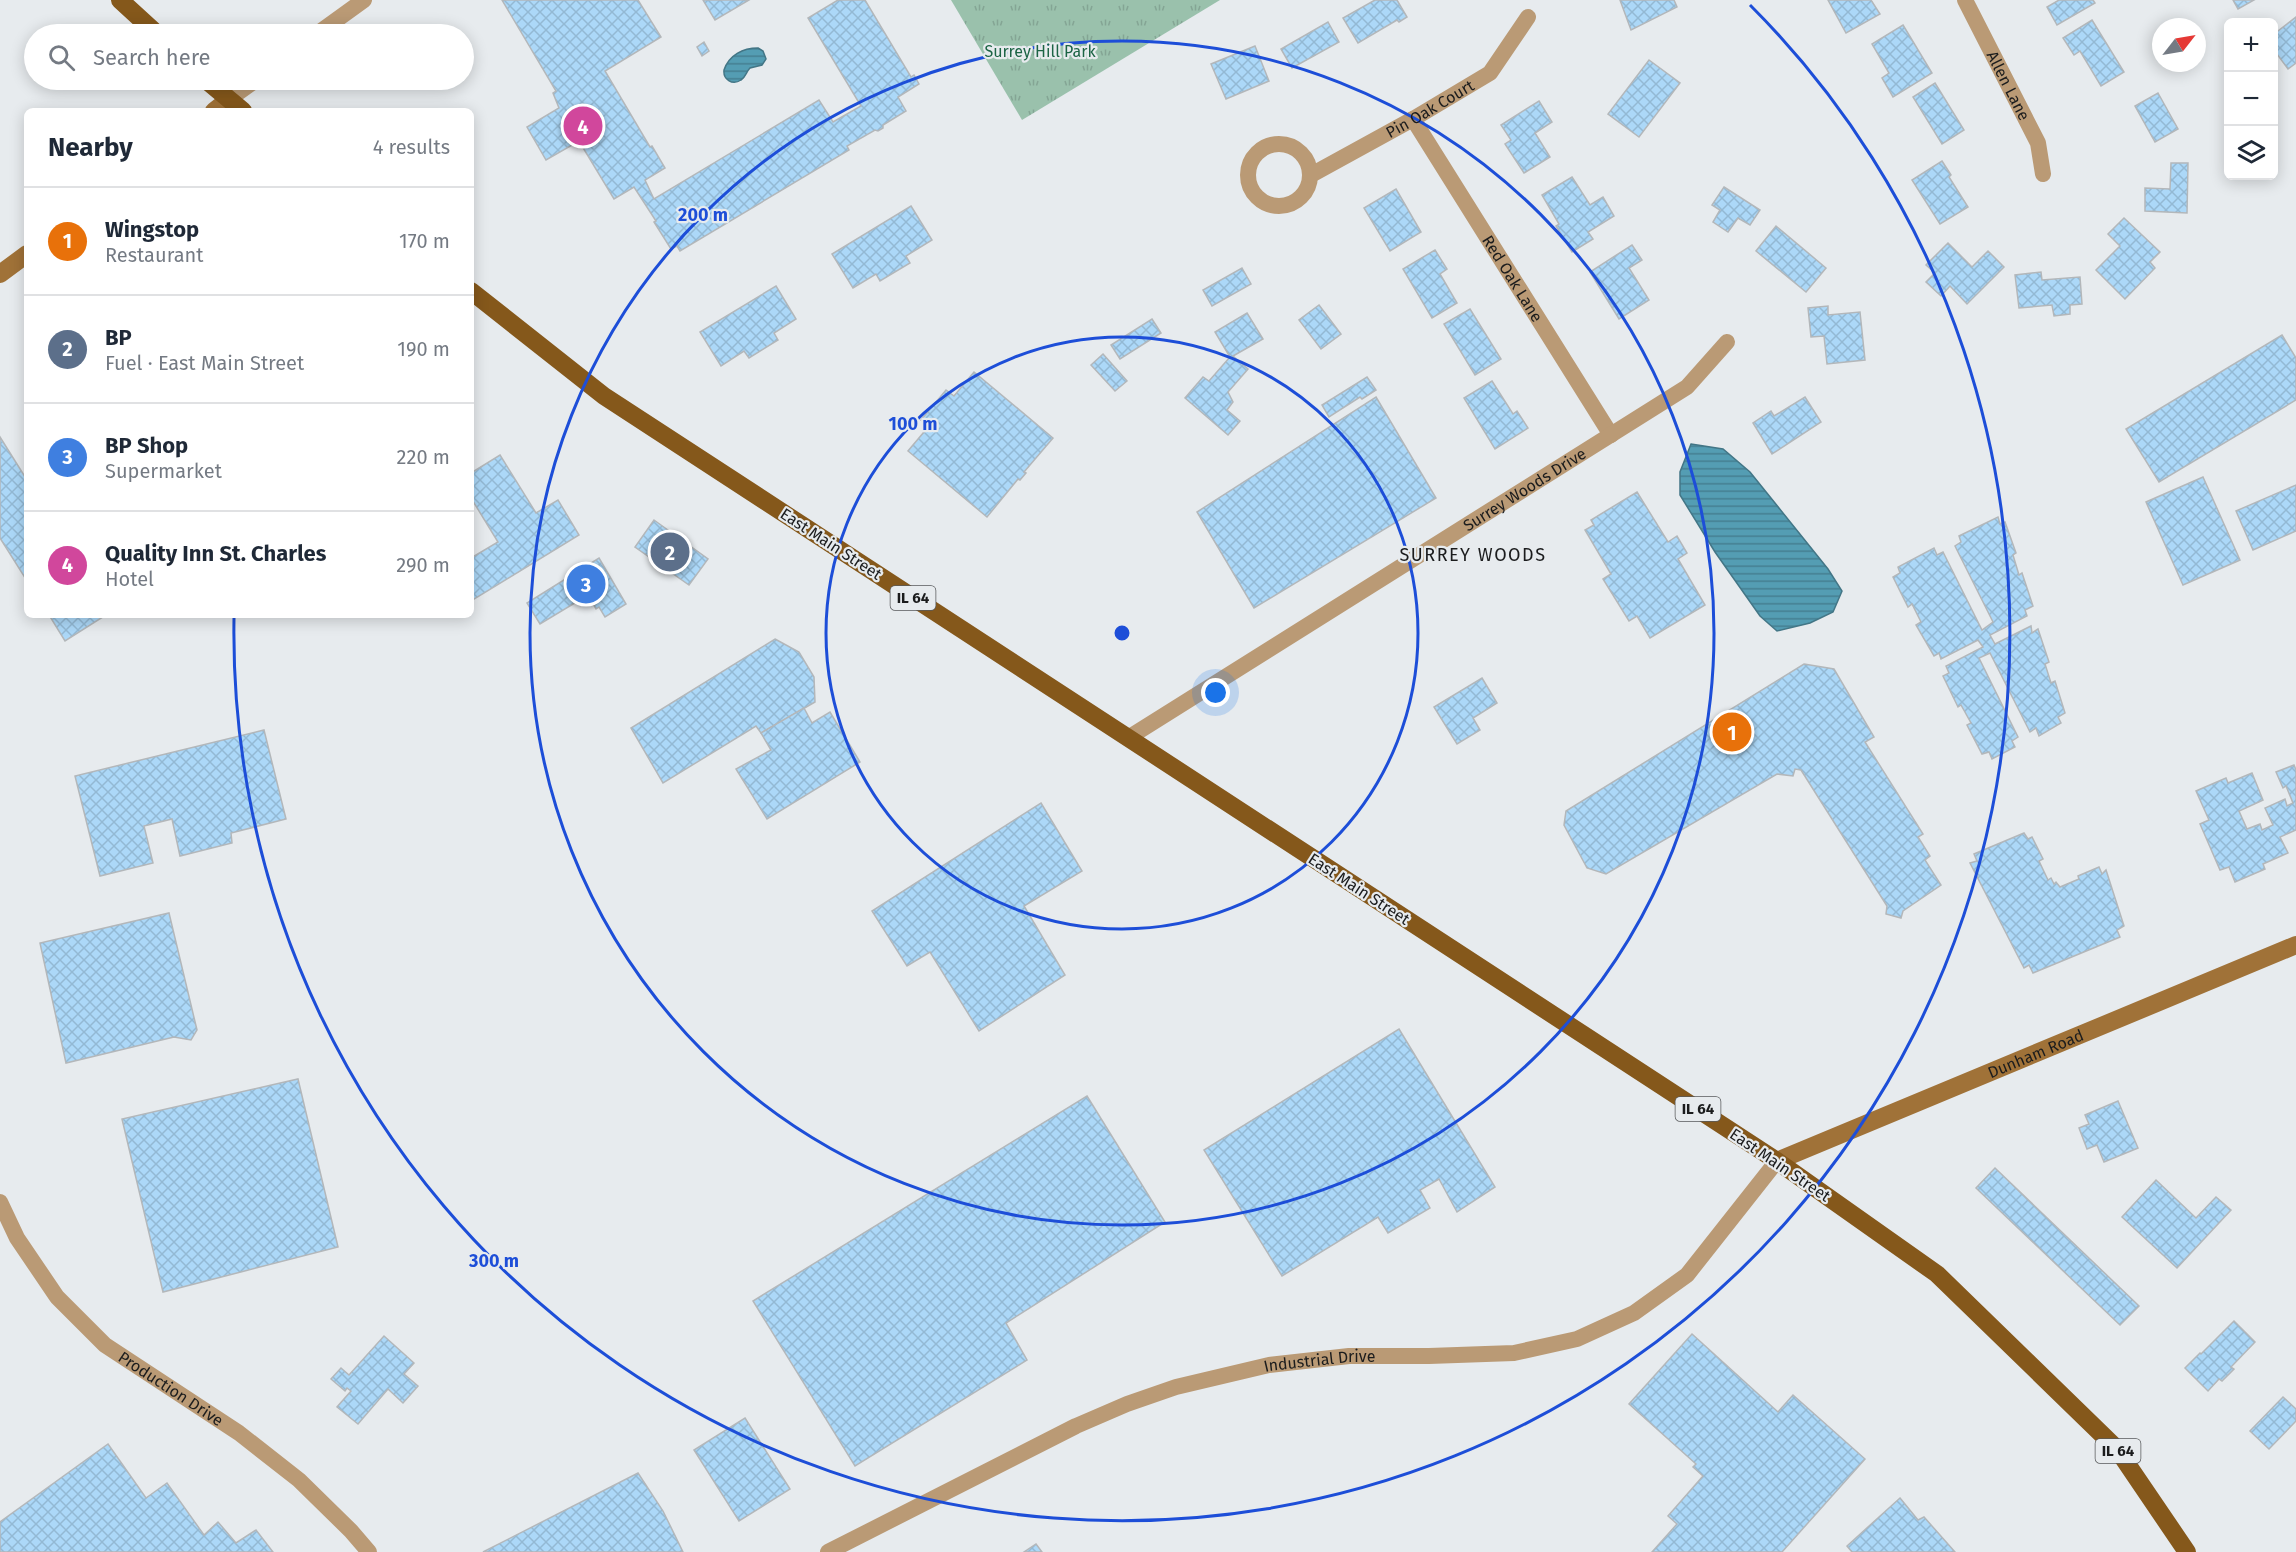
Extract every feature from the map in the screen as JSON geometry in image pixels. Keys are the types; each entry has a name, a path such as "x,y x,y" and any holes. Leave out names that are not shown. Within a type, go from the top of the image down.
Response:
{"main road":[{"path":"120,0 146,24"},
{"path":"218,90 236,105"},
{"name":"East Main Street","path":"474,293 604,396 1777,1161 1937,1274 2117,1449 2187,1552"}],"street":[{"path":"331,24 364,0"},
{"name":"Allen Lane","path":"1965,0 2038,142 2043,174"},
{"name":"Pin Oak Court","path":"1311,175 1413,119 1490,73 1528,16"},
{"path":"236,105 248,90"},
{"name":"Red Oak Lane","path":"1413,119 1611,435"},
{"path":"0,274 24,256"},
{"name":"Surrey Woods Drive","path":"1128,738 1687,387 1727,342"},
{"name":"Dunham Road","path":"1777,1161 2296,945"},
{"name":"Industrial Drive","path":"828,1552 1076,1426 1127,1404 1176,1387 1269,1365 1349,1356 1514,1353 1577,1339 1634,1312 1686,1275 1777,1161"},
{"name":"Production Drive","path":"0,1202 17,1238 57,1297 105,1345 239,1433 298,1480 351,1531 369,1552"}],"green space":[{"name":"Surrey Hill Park","path":"951,0 1220,0 1022,120"}],"water":[{"path":"758,48 763,51 766,59 762,65 750,68 738,82 731,82 727,79 724,70 733,56 747,49"},
{"path":"1691,444 1723,449 1750,472 1828,569 1842,591 1833,612 1810,623 1777,631 1760,616 1715,552 1680,495 1680,472"}],"building":[{"path":"502,0 638,0 661,37 605,71 665,168 645,180 654,199 819,100 833,122 861,106 808,18 838,0 865,0 911,77 914,75 919,84 898,97 906,111 883,125 883,128 847,146 849,150 680,251 677,246 671,249 634,187 614,199 579,141 546,160 527,127 559,108 553,93 556,91"},
{"path":"703,0 749,0 715,20"},
{"path":"1375,0 1397,0 1407,17 1399,22 1397,20 1358,43 1343,18"},
{"path":"1620,0 1674,0 1677,7 1631,30"},
{"path":"1828,0 1871,0 1880,14 1846,33"},
{"path":"2059,0 2093,0 2095,3 2057,25 2047,7"},
{"path":"2233,0 2254,0 2238,9"},
{"path":"2296,17 2296,63 2288,69 2278,55 2278,31"},
{"path":"2092,20 2124,72 2101,86 2080,51 2074,55 2063,38"},
{"path":"1328,22 1339,42 1292,68 1281,49"},
{"path":"1903,25 1932,73 1893,97 1882,78 1889,73 1872,44"},
{"path":"704,42 709,51 702,56 697,47"},
{"path":"1255,46 1269,81 1226,99 1211,64"},
{"path":"1649,60 1680,83 1639,137 1608,114"},
{"path":"1935,83 1964,130 1942,144 1913,97"},
{"path":"2158,93 2178,129 2155,142 2135,106"},
{"path":"1539,101 1552,122 1535,133 1550,157 1524,173 1505,144 1511,140 1501,125"},
{"path":"1942,161 1968,207 1940,224 1912,180"},
{"path":"2171,163 2188,163 2187,213 2145,211 2145,188 2170,189"},
{"path":"1572,177 1590,205 1603,197 1614,216 1588,232 1593,239 1572,252 1556,226 1559,224 1542,195"},
{"path":"1724,187 1760,210 1750,225 1738,218 1728,232 1713,222 1720,210 1712,205"},
{"path":"1396,189 1421,232 1390,251 1364,208"},
{"path":"911,206 932,240 906,256 910,263 880,281 876,274 853,288 832,254"},
{"path":"2124,218 2160,252 2150,262 2155,268 2125,299 2096,270 2120,246 2108,234"},
{"path":"1776,226 1826,268 1806,292 1756,251"},
{"path":"1948,243 1972,267 1988,251 2004,267 1967,304 1950,286 1941,296 1926,282 1935,273 1926,265"},
{"path":"1632,245 1642,260 1629,268 1649,300 1619,319 1590,272"},
{"path":"1435,250 1447,269 1440,274 1457,303 1432,318 1403,269"},
{"path":"1242,268 1251,284 1212,306 1203,290"},
{"path":"2041,272 2042,280 2080,277 2082,304 2070,305 2070,314 2054,316 2052,305 2019,308 2015,275"},
{"path":"776,286 796,319 774,333 778,340 749,358 744,351 721,366 700,332"},
{"path":"1319,305 1341,334 1321,349 1299,320"},
{"path":"1828,306 1828,315 1860,312 1865,360 1827,364 1824,336 1811,337 1808,308"},
{"path":"1470,309 1501,359 1475,375 1444,324"},
{"path":"1247,313 1263,339 1233,356 1248,369 1228,392 1233,402 1227,410 1240,421 1228,435 1185,398 1203,377 1209,381 1230,357 1215,332"},
{"path":"1152,319 1161,333 1120,359 1111,345"},
{"path":"2282,335 2296,358 2296,400 2159,482 2126,429"},
{"path":"1103,354 1127,381 1115,391 1091,365"},
{"path":"974,372 1053,438 987,517 908,451 929,426 921,420 946,390 954,396"},
{"path":"1367,377 1376,390 1362,399 1360,397 1329,417 1322,405"},
{"path":"1492,381 1513,414 1517,411 1528,428 1495,449 1464,398"},
{"path":"1376,397 1436,498 1254,608 1197,512"},
{"path":"1805,397 1821,422 1772,454 1753,423 1771,411 1774,416"},
{"path":"0,437 24,475 24,576 0,538"},
{"path":"500,455 536,513 558,500 579,535 474,599 474,556 498,542 474,503 474,471"},
{"path":"2203,477 2240,560 2183,585 2146,502"},
{"path":"2296,485 2296,531 2253,550 2236,511"},
{"path":"1637,492 1668,542 1677,536 1687,553 1678,559 1705,605 1650,638 1637,616 1629,621 1603,579 1611,574 1585,530 1594,525 1591,520"},
{"path":"1998,517 2000,524 2005,522 2016,553 2013,555 2019,575 2022,573 2033,606 2025,610 2027,616 1990,635 1995,644 2031,626 2032,633 2038,629 2049,662 2045,664 2051,683 2055,681 2065,713 2058,717 2061,723 2039,736 2036,728 2030,732 1990,653 1979,658 2018,737 2012,741 2015,747 1992,759 1989,752 1982,754 1967,725 1971,723 1961,705 1958,707 1943,676 1949,673 1946,666 1983,647 1978,640 1941,659 1939,653 1934,656 1916,625 1921,622 1912,604 1908,607 1893,577 1900,573 1898,567 1934,548 1937,555 1943,552 1982,630 1993,622 1955,546 1961,542 1959,536"},
{"path":"654,520 708,559 689,585 635,547"},
{"path":"599,558 626,604 605,617 599,607 596,609 588,595 540,624 527,603"},
{"path":"51,618 101,618 65,641"},
{"path":"775,639 799,652 814,677 815,702 761,733 756,726 663,783 631,728"},
{"path":"1804,664 1834,669 1874,737 1865,742 1923,834 1918,837 1930,856 1925,860 1941,885 1903,911 1901,918 1886,914 1887,906 1801,770 1795,769 1793,776 1777,774 1606,874 1587,868 1564,825 1566,811"},
{"path":"1482,678 1497,703 1473,718 1480,730 1457,744 1434,707"},
{"path":"804,708 812,723 830,712 860,762 767,819 736,769 771,750 761,733"},
{"path":"264,730 286,819 231,833 232,843 180,856 172,819 144,826 153,863 100,876 75,776"},
{"path":"2294,765 2296,770 2296,830 2280,837 2288,853 2263,864 2265,869 2235,882 2229,867 2220,870 2200,824 2209,820 2196,791 2226,778 2228,783 2252,773 2263,800 2239,811 2247,829 2260,824 2262,830 2273,825 2265,808 2285,799 2287,806 2293,803 2286,786 2283,788 2276,772"},
{"path":"1041,803 1082,871 1024,906 1065,975 979,1031 930,952 907,966 872,911"},
{"path":"2024,833 2028,839 2032,837 2043,859 2039,861 2048,880 2051,878 2054,884 2056,882 2060,887 2099,867 2102,874 2106,870 2124,926 2117,930 2120,937 2033,973 2029,965 2024,968 1970,863 1977,861 1974,854"},
{"path":"169,913 197,1030 191,1040 174,1037 66,1063 40,943"},
{"path":"1399,1029 1495,1187 1457,1212 1439,1179 1420,1190 1430,1208 1388,1233 1378,1217 1282,1276 1204,1150"},
{"path":"298,1079 338,1247 163,1292 122,1119"},
{"path":"1087,1096 1165,1222 1006,1323 1027,1360 855,1466 753,1301"},
{"path":"2118,1101 2138,1148 2104,1162 2097,1145 2087,1149 2079,1128 2089,1124 2085,1115"},
{"path":"1995,1168 2139,1306 2120,1325 1976,1188"},
{"path":"2156,1180 2196,1218 2216,1197 2231,1210 2177,1268 2122,1217"},
{"path":"2234,1321 2255,1342 2231,1367 2234,1369 2222,1381 2219,1379 2208,1391 2185,1368"},
{"path":"1692,1334 1778,1412 1793,1395 1865,1459 1782,1552 1652,1552 1677,1524 1668,1516 1703,1476 1693,1467 1696,1464 1629,1404"},
{"path":"384,1336 414,1363 404,1374 418,1386 403,1403 388,1389 358,1424 337,1407 351,1391 347,1388 345,1391 331,1379 341,1368 349,1375"},
{"path":"2283,1397 2296,1409 2296,1421 2269,1449 2250,1431"},
{"path":"745,1418 790,1489 739,1521 694,1450"},
{"path":"108,1444 146,1498 167,1483 204,1535 218,1522 236,1543 256,1530 273,1552 0,1552 0,1522"},
{"path":"638,1473 663,1511 683,1552 483,1552"},
{"path":"1900,1498 1918,1520 1924,1517 1955,1552 1852,1552 1847,1546"},
{"path":"1036,1544 1042,1552 1024,1552"}],"place":[{"name":"Quality Inn St. Charles","path":"583,126"},
{"name":"BP","path":"670,552"},
{"name":"BP Shop","path":"586,584"},
{"name":"Wingstop","path":"1732,732"}],"district":[{"name":"SURREY WOODS","path":"1473,555"}]}
